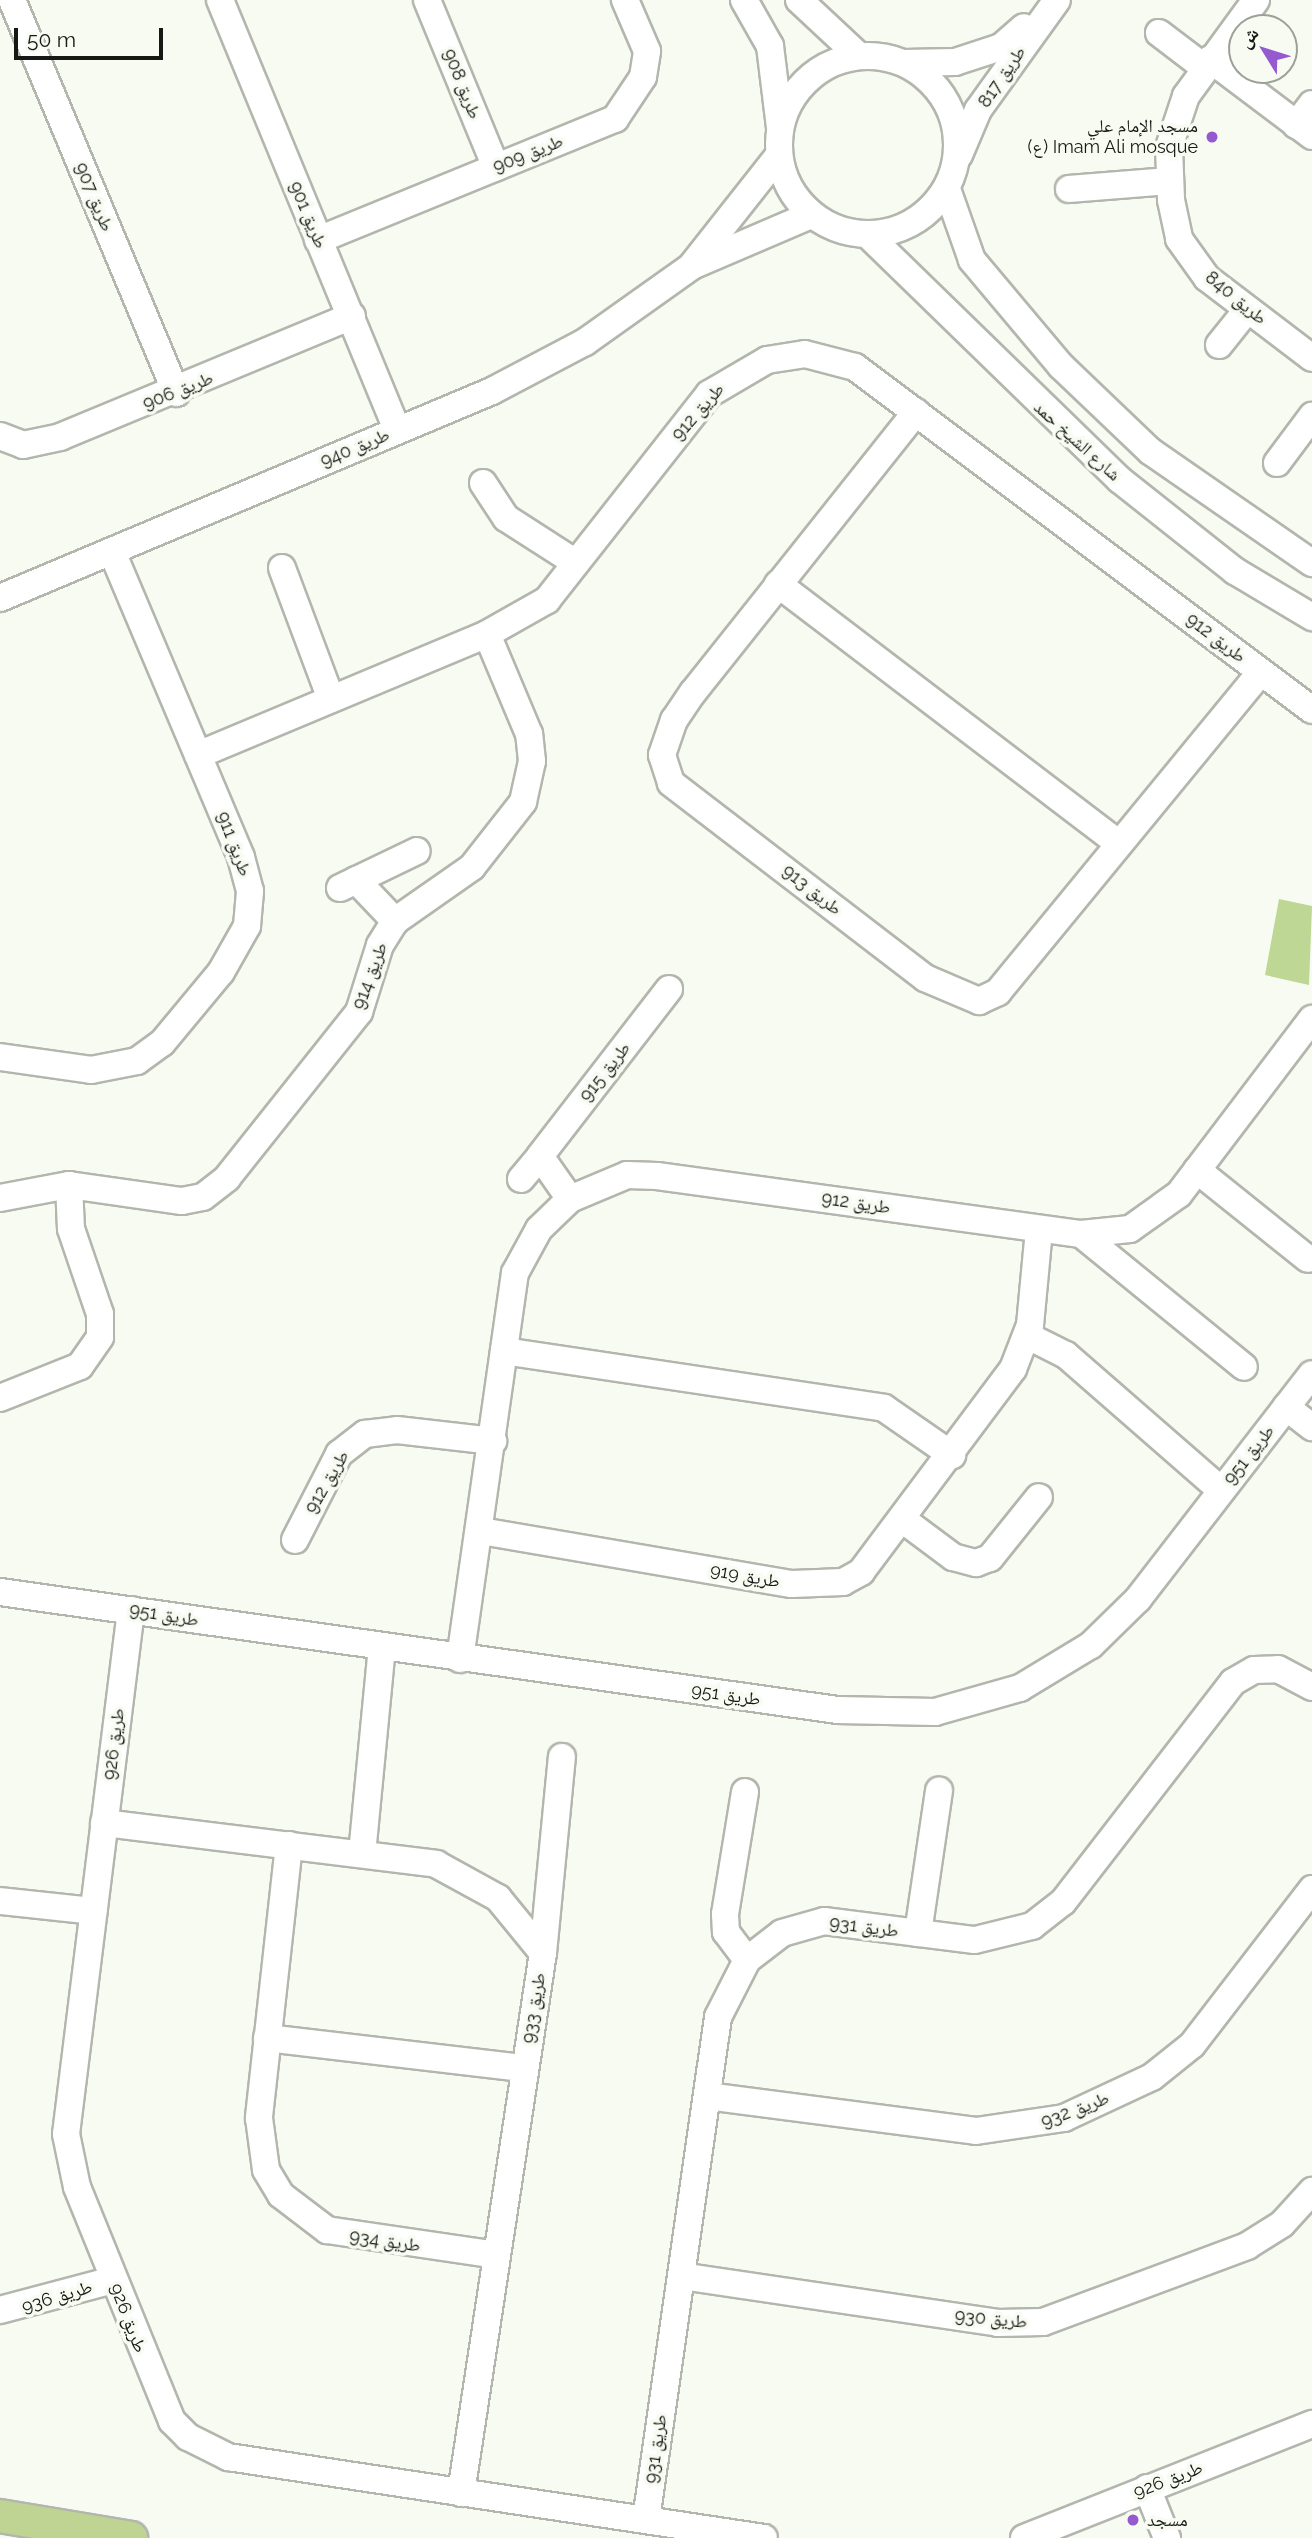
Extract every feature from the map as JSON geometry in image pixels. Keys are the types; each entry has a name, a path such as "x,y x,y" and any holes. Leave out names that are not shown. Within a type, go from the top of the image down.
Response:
{"main road":[{"path":"0,2516 131,2538"}],"street":[{"name":"طريق 907","path":"12,0 176,393"},
{"name":"طريق 901","path":"220,0 397,430"},
{"name":"طريق 908","path":"428,0 496,167"},
{"name":"طريق 909","path":"318,240 615,119 634,97 647,51 625,0"},
{"path":"744,0 770,46 780,143 796,198 811,215 838,230 868,235 913,223 947,189 957,160 957,130 947,102 929,79 904,63 859,56 807,80 780,143"},
{"path":"799,0 859,56"},
{"name":"طريق 817","path":"904,63 955,62 1001,47 1055,0"},
{"name":"طريق 817","path":"957,160 978,110 1055,0"},
{"name":"طريق 840","path":"1256,0 1186,96 1169,147 1170,181 1179,239 1207,278 1312,358"},
{"path":"1159,33 1307,122"},
{"name":"طريق 940","path":"692,266 780,143"},
{"path":"1069,189 1170,181"},
{"path":"947,189 972,260 1061,366 1150,451 1312,563"},
{"name":"طريق 940","path":"0,598 492,391 585,342 692,266 811,215"},
{"name":"شارع الشيخ حمد","path":"868,235 1120,480 1235,570 1312,617"},
{"path":"1219,345 1247,310"},
{"name":"طريق 906","path":"0,436 23,445 60,437 176,393 352,316"},
{"name":"طريق 912","path":"198,755 487,634 547,600 709,394 767,360 805,354 838,359 916,412 1312,710"},
{"name":"طريق 913","path":"916,412 778,584 674,720 662,755 664,770 671,783 914,969 950,993 979,1002 999,992 1117,842 1261,672"},
{"path":"1277,463 1312,416"},
{"path":"483,483 506,517 576,563"},
{"name":"طريق 911","path":"0,1057 91,1070 136,1061 162,1043 233,958 248,918 247,874 112,552"},
{"path":"282,568 331,699"},
{"path":"778,584 1117,842"},
{"name":"طريق 914","path":"0,1198 69,1185 182,1201 220,1186 359,1012 380,945 395,921 478,862 517,814 528,789 529,734 487,634"},
{"path":"395,921 348,884 417,851"},
{"name":"طريق 915","path":"522,1178 669,989"},
{"name":"طريق 912","path":"460,1659 481,1531 504,1351 520,1262 539,1228 570,1199 627,1175 657,1175 1081,1234 1130,1229 1154,1216 1197,1170 1311,1022"},
{"path":"540,1156 570,1199"},
{"path":"1197,1170 1308,1259"},
{"path":"0,1398 80,1366 100,1337 100,1314 71,1229 69,1185"},
{"name":"طريق 919","path":"481,1531 825,1586 861,1572 953,1454 1013,1369 1028,1336 1039,1228"},
{"path":"1081,1234 1244,1367"},
{"path":"1028,1336 1076,1363 1143,1417 1158,1439 1221,1490"},
{"path":"504,1351 884,1408 953,1454"},
{"name":"طريق 951","path":"0,1592 460,1659 838,1710 891,1714 978,1704 1020,1688 1091,1645 1138,1599 1312,1374"},
{"path":"1286,1407 1312,1427"},
{"name":"طريق 912","path":"295,1540 339,1454 365,1434 397,1430 493,1441"},
{"path":"902,1519 953,1558 976,1563 990,1558 1038,1497"},
{"name":"طريق 926","path":"131,1610 66,2134 77,2187 160,2402 188,2437 207,2449 461,2493 764,2538"},
{"path":"362,1854 375,1697 382,1648"},
{"name":"طريق 931","path":"646,2520 718,2017 747,1960 782,1933 824,1921 994,1939 1049,1915 1233,1682 1266,1668 1308,1676"},
{"path":"543,1953 562,1757"},
{"path":"918,1933 939,1791"},
{"path":"745,1792 725,1914 730,1940 747,1960"},
{"name":"طريق 933","path":"104,1823 436,1864 469,1877 505,1904 543,1953 461,2493"},
{"name":"طريق 934","path":"289,1845 267,2038 261,2146 281,2195 303,2217 353,2238 496,2255"},
{"name":"طريق 932","path":"707,2096 976,2131 1064,2118 1152,2077 1192,2045 1312,1889"},
{"path":"0,1901 93,1911"},
{"path":"267,2038 524,2068"},
{"name":"طريق 930","path":"681,2276 998,2323 1036,2323 1247,2246 1282,2224 1312,2191"},
{"name":"طريق 936","path":"0,2310 113,2280"},
{"name":"طريق 926","path":"1024,2538 1312,2424"},
{"path":"1147,2488 1167,2538"}],"building":[{"path":"1279,899 1312,906 1309,985 1265,975"}],"place":[{"name":"مسجد الإمام علي (ع) Imam Ali mosque","path":"1212,137"},
{"name":"مسجد","path":"1133,2520"}]}
